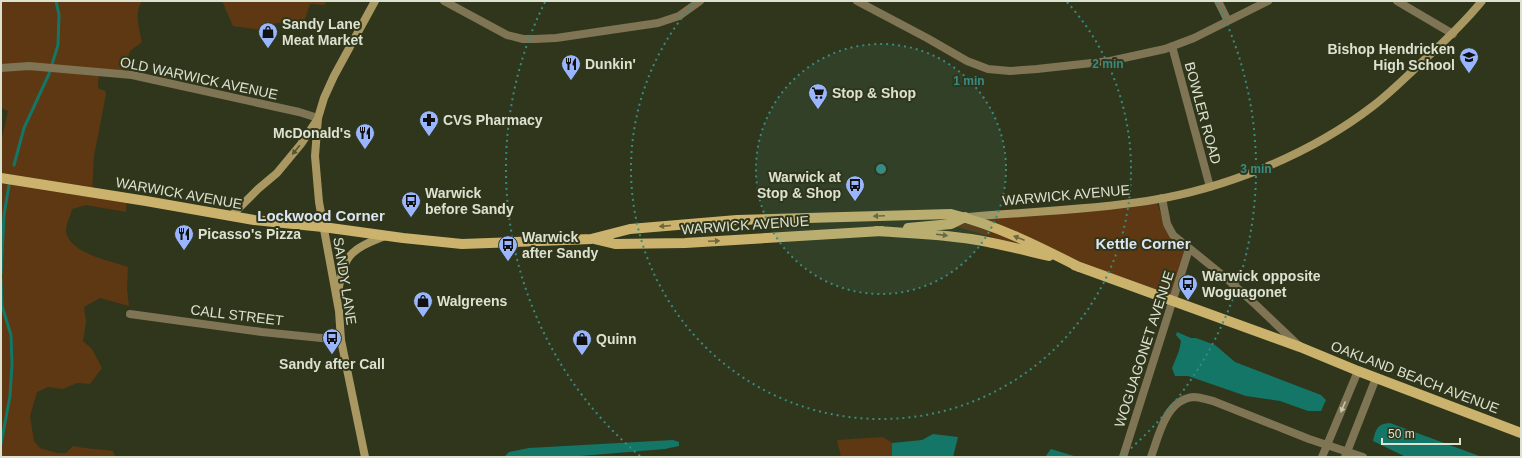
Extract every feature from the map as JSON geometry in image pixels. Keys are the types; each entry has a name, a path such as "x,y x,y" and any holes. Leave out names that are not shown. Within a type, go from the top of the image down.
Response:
{"main road":[{"name":"SANDY LANE","path":"365,457 341,340 340,311 323,226 315,168 315,143 318,118 324,98 334,76 375,1"},
{"name":"WARWICK AVENUE","path":"591,239 615,244 685,243 876,231 951,224 965,217 1072,210 1148,201 1210,187 1278,161 1317,142 1374,105 1453,34 1482,1"},
{"path":"231,216 277,173 301,144 318,118"},
{"name":"WARWICK AVENUE","path":"1,178 231,216 323,226 385,236 462,244 591,239 630,229 748,220 951,214"},
{"name":"OAKLAND BEACH AVENUE","path":"951,214 965,217 1031,242 1079,267"},
{"name":"OAKLAND BEACH AVENUE","path":"876,231 926,234 970,239 1005,245 1056,258 1300,347 1358,371 1521,433"},
{"path":"337,298 342,269 352,253 367,243 385,236"}],"street":[{"path":"444,1 508,35 523,39 556,38 658,23 679,16 700,1"},
{"path":"858,1 967,61 988,69 1022,70 1069,66 1117,59 1172,46 1194,38 1268,1"},
{"path":"1218,1 1228,20"},
{"path":"1397,1 1453,34"},
{"name":"BOWLER ROAD","path":"1172,46 1210,187"},
{"name":"OLD WARWICK AVENUE","path":"1,68 29,66 132,75 299,112 318,118"},
{"name":"OAKLAND BEACH AVENUE","path":"1162,198 1167,224 1173,235 1226,278 1300,347"},
{"name":"WOGUAGONET AVENUE","path":"1123,457 1174,301 1189,249"},
{"name":"CALL STREET","path":"130,314 262,332 341,340"},
{"path":"1322,457 1358,371"},
{"path":"1346,454 1376,378"},
{"path":"1151,457 1165,419 1171,408 1181,401 1193,397 1213,401 1309,439 1327,444 1346,454 1363,457"}],"shaded area":[{"path":"1,1 142,1 138,10 138,16 142,42 130,51 124,71 99,71 98,88 105,91 106,94 94,156 92,192 127,198 126,212 86,205 72,209 66,230 68,238 74,245 82,250 101,259 128,267 127,289 129,306 100,298 84,307 86,322 83,341 92,349 102,368 90,384 77,383 63,389 48,387 37,392 30,416 34,441 40,448 57,453 66,453 73,446 113,451 115,457 1,457 1,142 8,111 1,108"},
{"path":"222,1 326,1 325,5 310,4 300,34 300,25 294,22 275,23 269,31 233,26"},
{"path":"1157,203 1164,223 1186,246 1173,300 1043,252 947,224 954,222"},
{"path":"883,437 892,443 892,457 841,457 837,440"}],"water":[{"path":"1177,332 1215,345 1235,362 1321,395 1326,400 1321,411 1308,411 1280,401 1246,396 1188,376 1175,376 1172,368 1179,351 1181,341 1176,335"},
{"path":"1390,423 1482,457 1406,457 1373,441 1378,428 1382,425"},
{"path":"933,434 958,437 953,457 892,457 892,443 922,440"},
{"path":"673,440 679,442 679,446 665,449 568,457 504,457 509,452 529,448"},
{"path":"1051,449 1077,457 1045,457"}],"waterway":[{"path":"14,165 24,128 49,74 58,45 59,15 56,1"},
{"path":"1,275 4,215 9,185"},
{"path":"1,279 2,306 11,335 12,364 10,396 1,444"}],"place":[{"name":"Sandy Lane Meat Market","path":"268,49"},
{"name":"Bishop Hendricken High School","path":"1469,74"},
{"name":"Dunkin'","path":"571,81"},
{"name":"Stop & Shop","path":"818,110"},
{"name":"CVS Pharmacy","path":"429,137"},
{"name":"McDonald's","path":"365,150"},
{"name":"Warwick at Stop & Shop","path":"855,202"},
{"name":"Warwick before Sandy","path":"411,218"},
{"name":"Picasso's Pizza","path":"184,251"},
{"name":"Warwick after Sandy","path":"508,262"},
{"name":"Warwick opposite Woguagonet","path":"1188,301"},
{"name":"Walgreens","path":"423,318"},
{"name":"Sandy after Call","path":"332,355"},
{"name":"Quinn","path":"582,356"}],"district":[{"name":"Lockwood Corner","path":"321,215"},
{"name":"Kettle Corner","path":"1143,243"}]}
